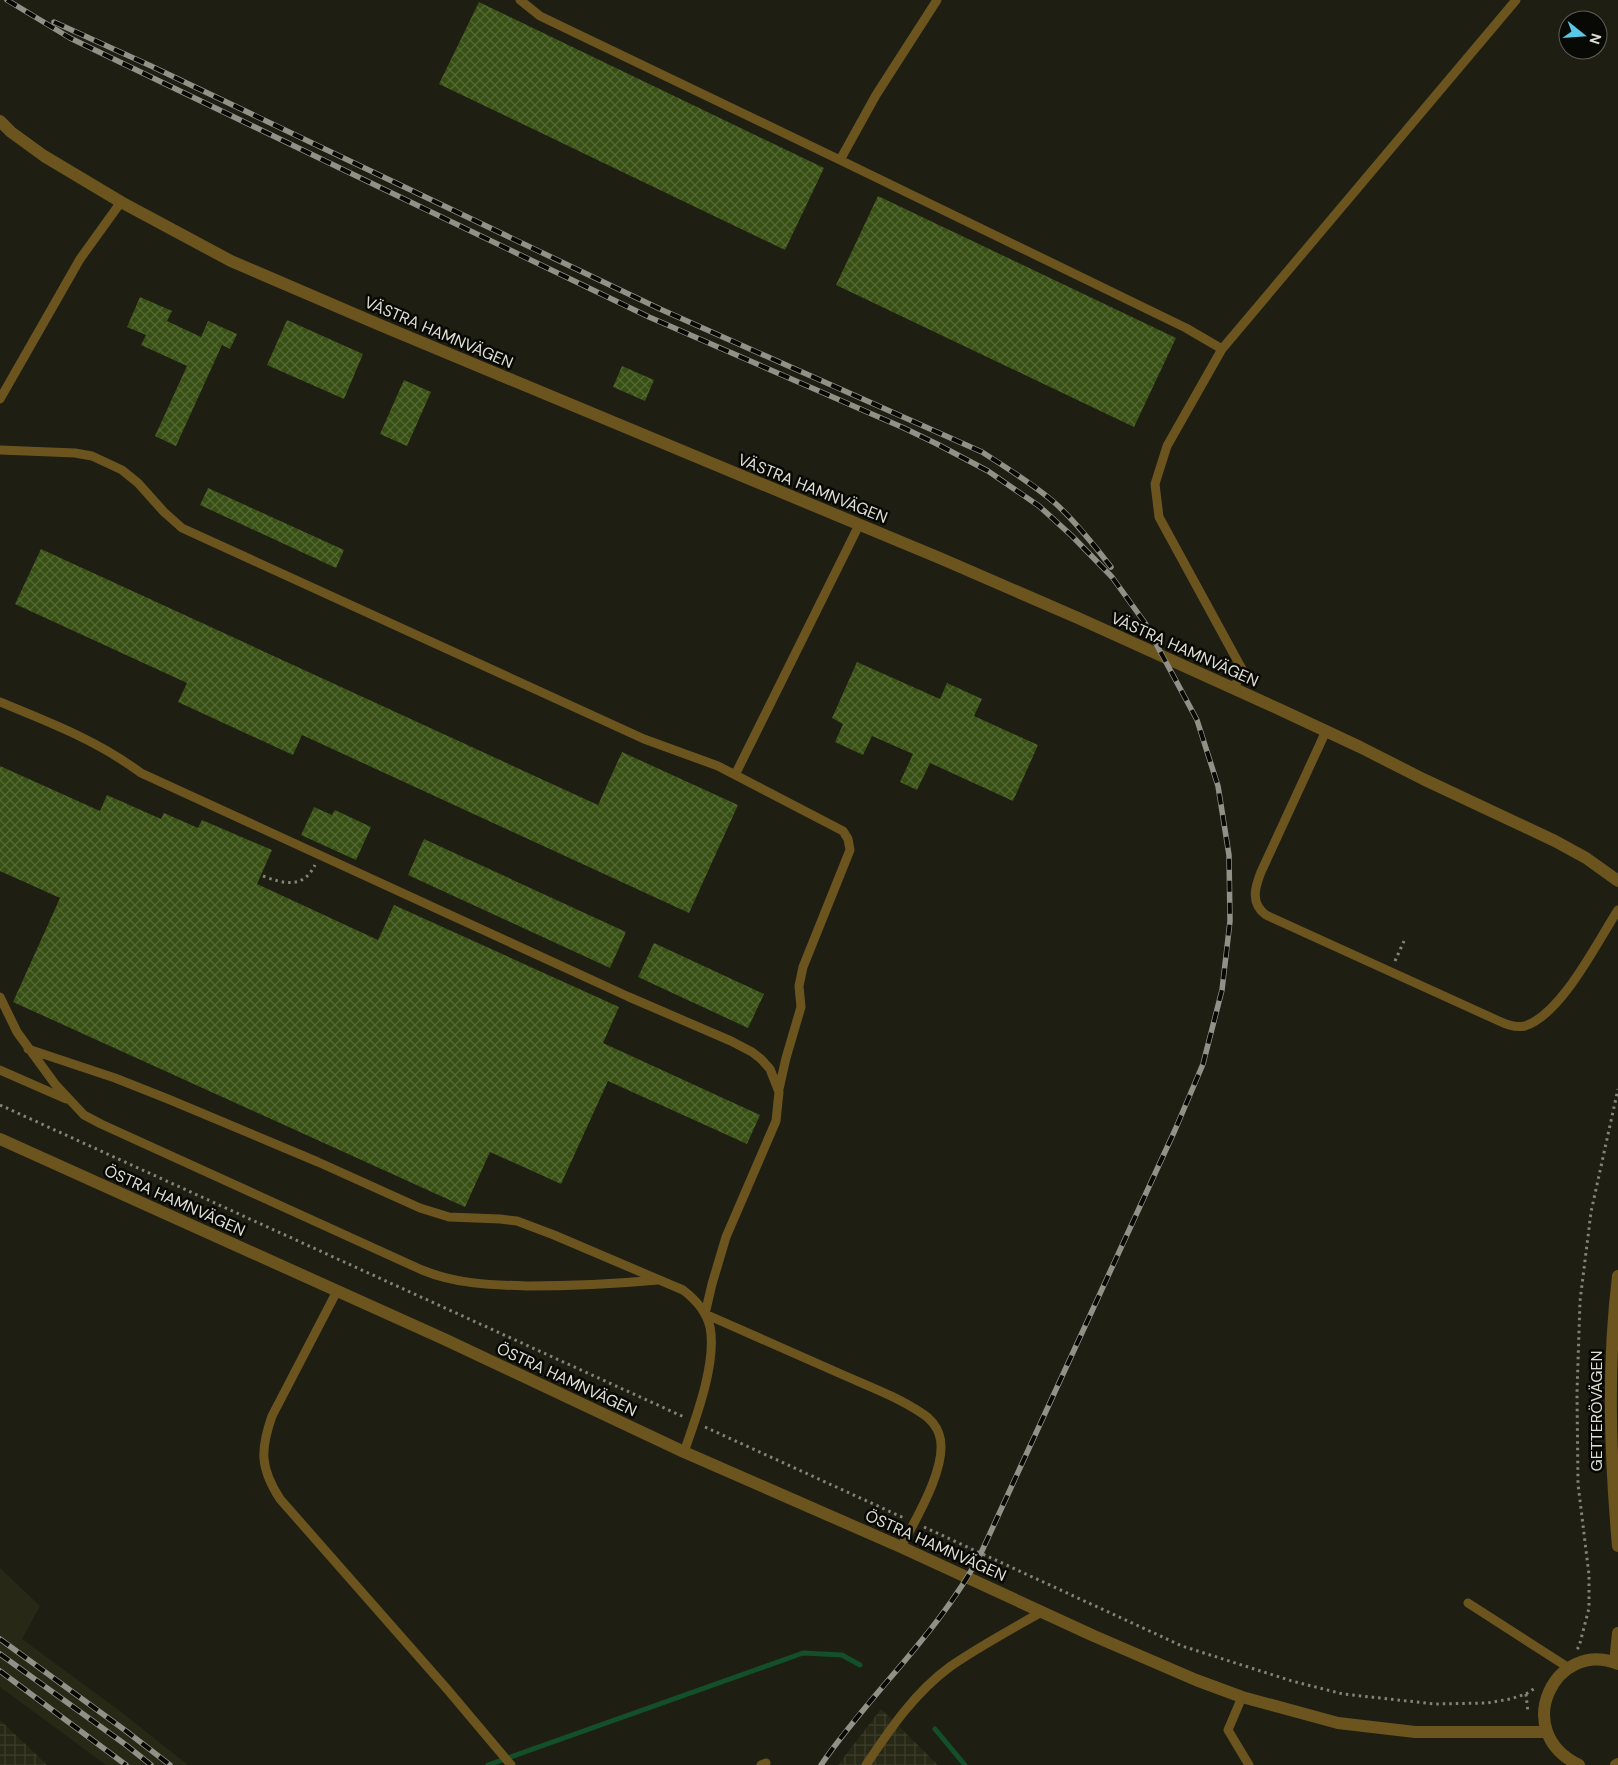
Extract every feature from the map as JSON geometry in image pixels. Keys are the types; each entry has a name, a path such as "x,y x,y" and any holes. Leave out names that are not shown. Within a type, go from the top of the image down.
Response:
{"street":[{"name":"VÄSTRA HAMNVÄGEN","path":"0,121 44,156 121,202 231,261 1078,618 1326,731 1555,841 1586,858 1618,881"},
{"name":"ÖSTRA HAMNVÄGEN","path":"0,1139 337,1290 684,1452 1196,1680 1242,1697 1322,1720 1372,1728 1424,1733 1547,1732"},
{"name":"GETTERÖVÄGEN","path":"1618,1276 1612,1322 1610,1420 1612,1481 1618,1546"},
{"path":"1579,1765 1560,1753 1552,1743 1547,1732 1544,1708 1547,1696 1559,1676 1569,1668 1591,1660 1617,1663 1618,1633"}],"lane":[{"path":"520,0 540,16 1186,328 1222,350"},
{"path":"840,160 876,95 937,0"},
{"path":"1233,689 1243,671 1158,517 1155,484 1167,446 1222,350 1512,1"},
{"path":"0,399 80,259 121,202"},
{"path":"0,450 75,453 92,456 107,462 122,470 138,483 164,512 182,528 644,739 718,766 843,831 848,839 850,850 846,864 831,896 803,967 800,986 801,1007 788,1049 779,1092 776,1121 726,1238 705,1314"},
{"path":"735,775 859,525"},
{"path":"0,702 73,733 105,749 141,773 629,997 731,1041 761,1059 770,1069 779,1092"},
{"path":"1326,731 1254,889 1255,902 1266,915 1509,1025 1518,1027 1525,1026 1543,1015 1557,1002 1569,987 1618,910"},
{"path":"0,997 17,1032 28,1049 69,1100 84,1114 101,1124 435,1276 473,1283 529,1286 587,1286 661,1280"},
{"path":"28,1049 115,1078 177,1102 420,1208 449,1216 517,1222 554,1235 683,1290 693,1297 705,1314 710,1326 711,1339 705,1384 684,1452"},
{"path":"0,1070 69,1100"},
{"path":"337,1290 272,1416 265,1435 263,1452 265,1467 272,1486 280,1499 447,1688 511,1765"},
{"path":"705,1314 889,1395 924,1414 938,1431 942,1450 931,1489 901,1547"},
{"path":"1468,1603 1569,1668"},
{"path":"866,1765 895,1722 918,1696 949,1668 1043,1611"},
{"path":"1242,1697 1228,1730 1249,1765"}],"path":[{"path":"263,876 276,881 297,882 305,879 320,856"},
{"path":"1390,972 1404,942"},
{"path":"1579,1647 1589,1608 1589,1575 1578,1484 1577,1392 1580,1301 1591,1212 1618,1089"},
{"path":"0,1105 1182,1646 1292,1681 1343,1694 1435,1704 1487,1703 1526,1694"}],"shaded area":[{"path":"0,1568 40,1606 22,1639 120,1711 188,1765 106,1765 0,1687"},
{"path":"881,1709 938,1765 838,1765"},
{"path":"0,1720 47,1765 0,1765"}],"building":[{"path":"479,2 824,168 785,250 439,84"},
{"path":"878,196 1176,338 1134,427 836,285"},
{"path":"140,297 172,311 167,321 201,337 208,321 237,334 230,349 222,345 176,446 155,436 187,366 141,345 146,335 127,327"},
{"path":"287,320 363,354 344,399 267,365"},
{"path":"622,366 654,380 645,401 613,387"},
{"path":"404,380 431,392 407,446 380,434"},
{"path":"208,488 344,550 336,568 200,505"},
{"path":"41,549 598,805 622,752 738,805 689,913 302,735 293,755 178,702 187,683 15,604"},
{"path":"857,662 940,699 947,683 982,699 974,716 1038,745 1013,801 930,763 917,790 900,782 913,754 872,736 863,755 835,742 843,724 832,718"},
{"path":"0,766 100,811 107,795 161,819 164,813 198,828 202,820 272,850 257,884 378,940 394,905 619,1007 603,1043 760,1115 747,1144 608,1081 561,1184 490,1152 465,1207 13,1002 60,898 0,871"},
{"path":"314,807 332,815 335,810 371,827 356,860 301,835"},
{"path":"424,839 626,932 610,968 408,875"},
{"path":"654,943 764,994 748,1028 638,977"}],"waterway":[{"path":"488,1765 803,1653 842,1655 860,1665"},
{"path":"935,1729 965,1765"}],"railway":[{"path":"7,0 70,38 649,317 904,428 988,471 1039,506 1072,536 1112,577 1145,623 1197,720 1218,786 1229,855 1230,921 1222,990 1203,1064 1175,1130 981,1553 964,1582 926,1636 861,1712 821,1765"},
{"path":"54,22 151,66 660,309 982,452 1029,483 1063,510 1111,567"},
{"path":"0,1639 170,1765"},
{"path":"0,1654 151,1765"},
{"path":"0,1671 126,1765"}]}
